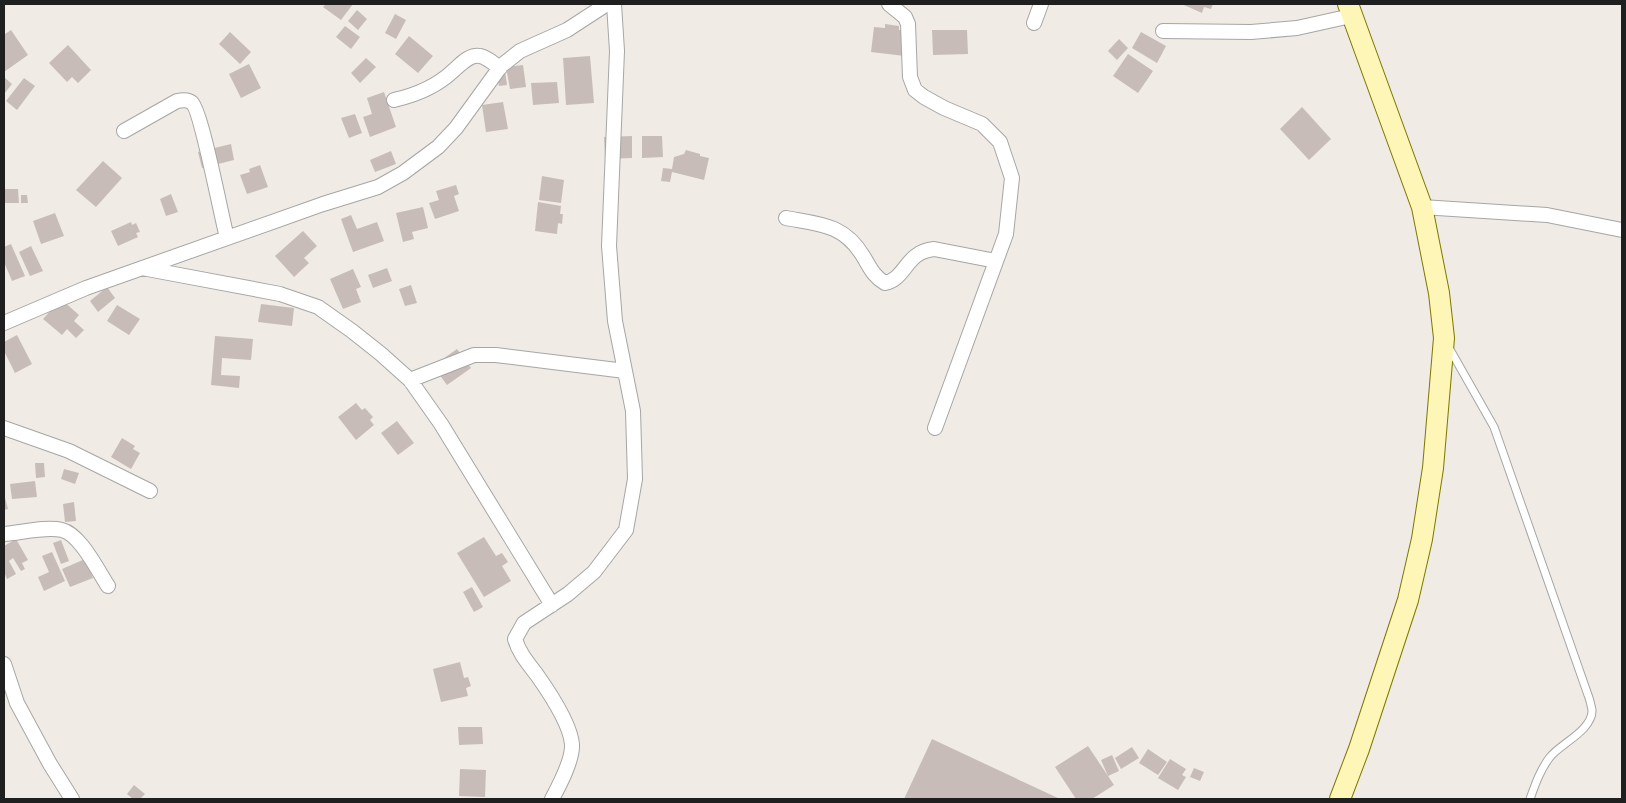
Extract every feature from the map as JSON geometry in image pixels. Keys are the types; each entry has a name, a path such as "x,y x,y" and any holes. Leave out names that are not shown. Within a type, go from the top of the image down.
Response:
{"street":[{"path":"889,4 905,17 908,24 910,77 915,90 944,108 982,124 1000,142 1012,178 1006,234 936,428"},
{"path":"1034,23 1041,4"},
{"path":"4,323 86,288 142,267 378,187 403,173 438,147 456,128 500,68 520,52 567,30 604,5 617,51 609,246 615,321 633,412 635,479 626,530 594,572 568,594 524,623 515,639 518,649 546,687 566,725 572,745 568,763 552,799"},
{"path":"1163,31 1251,32 1297,28 1349,10 1422,207 1438,293 1444,338 1434,468 1420,547 1408,600 1359,749 1340,799"},
{"path":"394,100 424,91 474,56 486,58 500,68"},
{"path":"124,131 177,100 191,102 196,108 203,130 226,238"},
{"path":"1422,207 1547,215 1622,230"},
{"path":"786,218 835,228 851,239 872,272 885,283 892,281 913,256 923,250 934,249 996,261"},
{"path":"142,267 280,294 318,308 352,331 410,380 441,424 552,605"},
{"path":"410,380 474,355 496,355 625,370"},
{"path":"4,428 69,451 150,491"},
{"path":"4,534 62,530 70,534 81,544 108,586"},
{"path":"4,664 17,703 50,764 72,799"}],"lane":[{"path":"1444,338 1494,426 1588,695 1592,712 1588,723 1550,757 1538,777 1530,799"}],"building":[{"path":"326,4 353,4 341,20 323,7"},
{"path":"1184,4 1213,4 1211,9 1204,7 1202,13"},
{"path":"357,10 367,19 358,30 348,21"},
{"path":"395,14 406,20 396,39 385,33"},
{"path":"885,24 899,26 899,30 907,31 905,56 871,52 874,27 885,28"},
{"path":"345,26 360,37 351,49 336,37"},
{"path":"11,30 28,55 4,72 4,32 5,34"},
{"path":"932,30 967,30 968,54 933,55"},
{"path":"230,32 251,52 240,64 219,44"},
{"path":"1141,32 1166,46 1157,63 1132,48"},
{"path":"409,36 433,56 418,73 395,54"},
{"path":"1119,39 1128,48 1117,60 1108,51"},
{"path":"68,45 91,70 78,83 72,77 67,82 49,63"},
{"path":"1128,54 1153,71 1138,93 1113,76"},
{"path":"590,56 594,103 566,105 563,58"},
{"path":"366,58 376,67 360,83 351,73"},
{"path":"249,64 261,88 241,98 229,74"},
{"path":"523,65 526,87 510,89 506,67"},
{"path":"505,71 507,85 499,86 496,72"},
{"path":"4,77 12,84 4,94"},
{"path":"24,78 35,86 17,110 6,101"},
{"path":"557,82 559,103 533,105 531,83"},
{"path":"384,92 396,127 370,137 363,117 372,114 367,98"},
{"path":"503,102 508,129 486,132 482,105"},
{"path":"1302,107 1331,139 1309,160 1280,129"},
{"path":"355,114 362,133 349,138 341,118"},
{"path":"632,136 632,158 605,159 604,137"},
{"path":"642,136 662,136 663,157 642,158"},
{"path":"231,144 234,160 202,168 198,152"},
{"path":"686,150 709,158 704,180 672,172 670,182 661,181 663,168 672,169 674,157 684,154"},
{"path":"391,151 396,164 375,172 370,160"},
{"path":"103,161 122,178 96,207 76,190"},
{"path":"260,165 268,187 247,194 240,175 250,172 249,169"},
{"path":"542,176 564,180 561,203 539,200"},
{"path":"456,185 459,194 454,196 459,211 435,219 429,203 439,200 436,191"},
{"path":"4,189 18,189 19,203 4,203"},
{"path":"171,194 178,212 166,216 160,199"},
{"path":"21,195 27,195 28,203 21,203"},
{"path":"538,202 561,206 560,214 563,214 562,224 558,223 557,234 535,231"},
{"path":"423,207 428,228 412,232 414,239 403,242 396,213"},
{"path":"55,213 64,236 41,244 33,221"},
{"path":"351,215 357,229 377,222 384,241 353,252 341,219"},
{"path":"131,222 132,225 136,223 140,232 136,233 138,237 118,246 111,231"},
{"path":"303,231 317,246 304,258 309,263 294,277 275,256"},
{"path":"11,244 25,276 12,281 4,262 4,247"},
{"path":"31,246 43,271 30,276 19,252"},
{"path":"387,268 392,281 373,288 368,275"},
{"path":"353,269 361,287 356,289 361,302 343,309 330,279"},
{"path":"411,285 417,303 405,306 399,289"},
{"path":"107,287 115,298 98,312 90,301"},
{"path":"61,299 79,315 74,321 84,330 76,338 67,329 62,335 43,319"},
{"path":"261,304 294,308 292,326 258,322"},
{"path":"117,305 140,319 129,335 107,321"},
{"path":"17,335 32,364 15,373 4,351 4,342"},
{"path":"215,336 253,339 251,360 222,358 221,375 240,376 239,388 211,385"},
{"path":"457,349 471,368 447,385 433,366"},
{"path":"356,403 362,410 365,408 373,417 370,420 374,425 356,440 338,417"},
{"path":"397,421 414,443 398,455 381,433"},
{"path":"122,438 135,446 133,449 140,453 131,469 111,457"},
{"path":"35,463 44,463 45,477 36,478"},
{"path":"64,469 79,473 75,484 61,479"},
{"path":"35,481 37,497 12,499 10,484"},
{"path":"4,494 8,509 4,510"},
{"path":"74,502 76,521 65,522 63,504"},
{"path":"484,537 496,556 502,553 508,562 502,566 511,581 484,597 457,553"},
{"path":"16,539 28,560 22,563 25,569 21,571 13,558 9,561 16,574 7,579 4,572 4,546"},
{"path":"61,540 69,561 61,564 53,543"},
{"path":"52,552 65,581 44,591 38,577 49,572 42,556"},
{"path":"85,559 93,578 70,587 62,569"},
{"path":"472,587 483,607 474,612 463,592"},
{"path":"460,662 464,678 468,677 471,686 466,688 468,696 441,702 433,669"},
{"path":"458,727 482,727 483,744 459,745"},
{"path":"932,739 1060,799 904,799"},
{"path":"1088,746 1114,785 1092,799 1076,799 1055,767"},
{"path":"1132,747 1139,758 1121,769 1115,758"},
{"path":"1148,749 1167,762 1158,775 1139,763"},
{"path":"1112,755 1119,771 1108,776 1101,760"},
{"path":"1170,759 1186,769 1182,775 1186,777 1178,790 1158,778"},
{"path":"1194,768 1204,772 1200,781 1190,777"},
{"path":"460,769 486,770 485,797 459,796"},
{"path":"134,785 145,794 140,799 133,799 127,794"}]}
